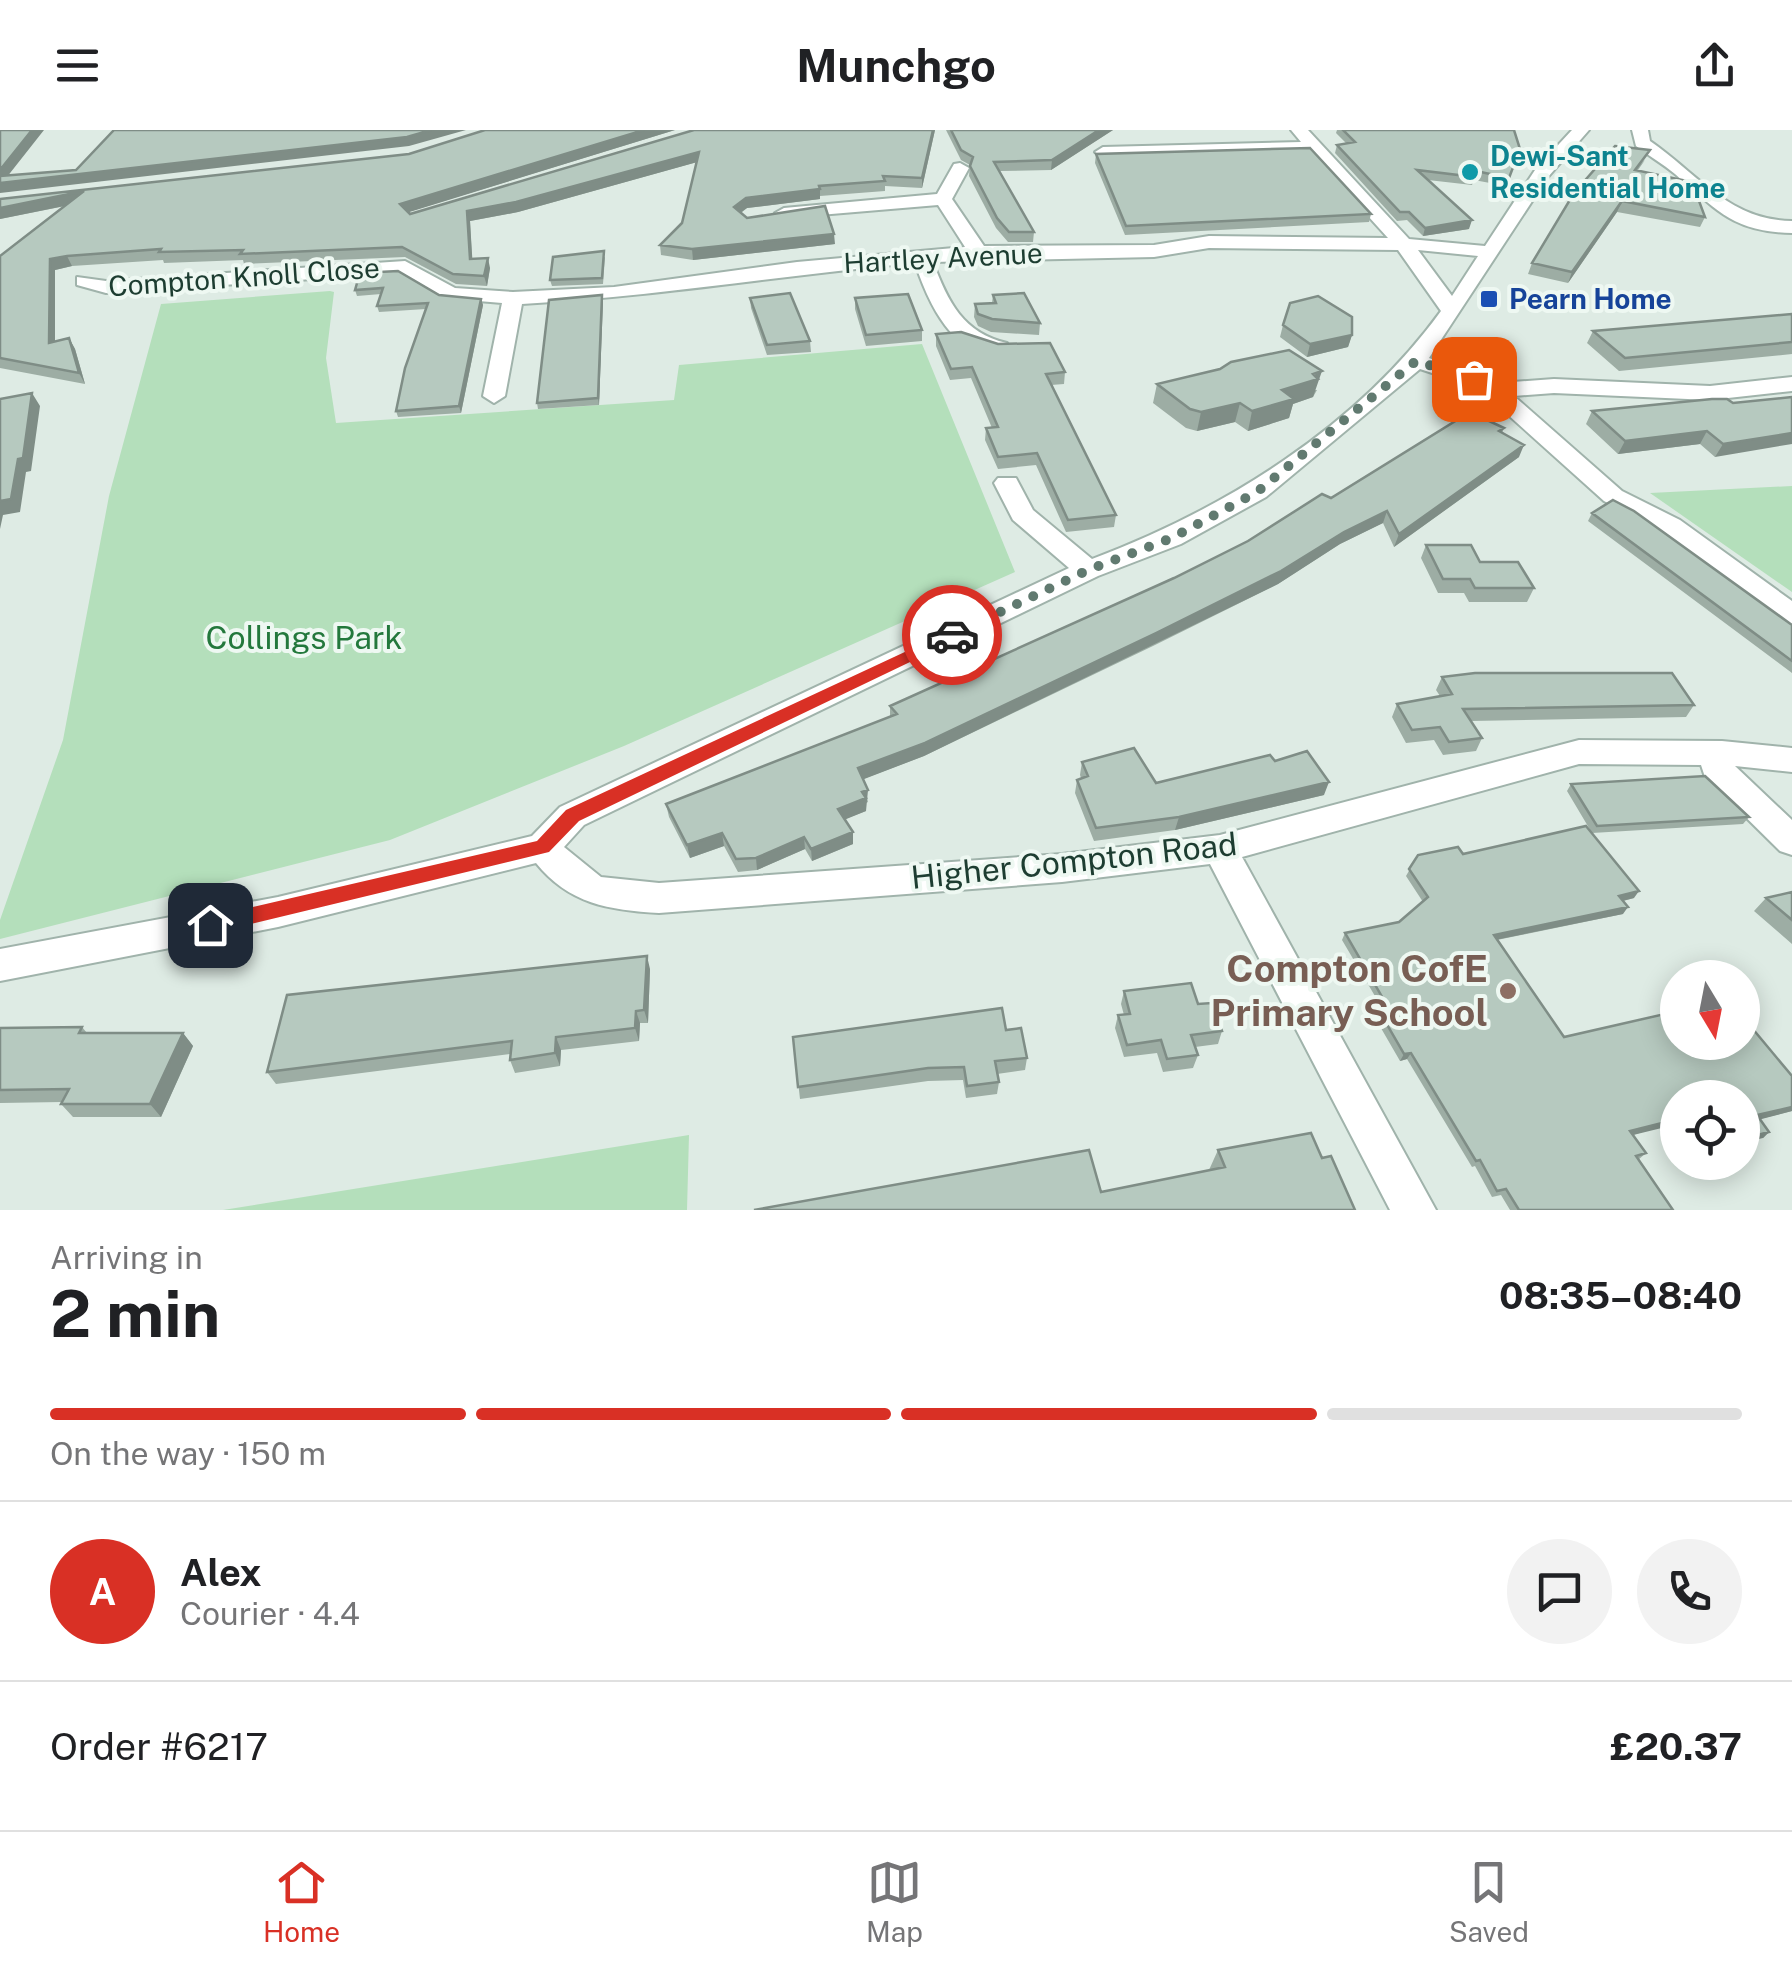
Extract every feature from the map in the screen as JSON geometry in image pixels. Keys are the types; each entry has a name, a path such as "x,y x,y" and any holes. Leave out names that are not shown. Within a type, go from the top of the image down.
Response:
{"street":[{"path":"1299,130 1404,244 1452,312"},
{"path":"0,965 278,912 542,847 572,816 1088,570 1172,538 1257,492 1416,361 1541,174 1581,130"},
{"path":"1640,130 1642,143 1679,168 1728,215 1753,226 1792,227"},
{"path":"1103,152 1313,146"},
{"path":"943,199 960,168"},
{"path":"770,218 844,205 943,199"},
{"path":"943,199 978,252"},
{"name":"Hartley Avenue","path":"406,267 450,294 513,298 614,293 797,268 978,252 1154,251 1209,242 1404,244 1467,247 1489,253"},
{"path":"922,258 940,307 967,338 993,348 1027,347"},
{"name":"Compton Knoll Close","path":"84,282 106,286 406,267"},
{"path":"494,396 513,298"},
{"path":"1416,361 1474,379 1494,390 1614,496 1672,526 1792,615"},
{"path":"1494,390 1554,386 1710,392 1792,384"},
{"path":"1007,482 1022,514 1088,570"},
{"name":"Higher Compton Road","path":"542,847 564,874 598,894 659,898 1062,868 1220,849 1579,752 1722,753 1792,760"},
{"path":"1722,753 1716,768 1792,842"},
{"path":"1220,849 1414,1210"}],"green space":[{"name":"Collings Park","path":"334,292 326,358 336,423 674,400 679,365 922,344 1015,572 624,746 390,840 0,939 0,920 63,740 109,496 161,304"},
{"path":"1792,486 1792,592 1650,493"},
{"path":"689,1135 687,1210 223,1210"}],"building":[{"path":"0,130 32,130 0,170"},
{"path":"114,130 431,130 407,137 0,183 0,176 76,170"},
{"path":"485,130 644,130 400,204 410,214 694,130 933,130 922,178 883,176 885,181 819,186 820,189 746,198 734,207 747,218 825,206 834,234 692,249 660,245 682,223 699,152 516,202 467,211 470,259 488,258 484,276 453,274 402,247 240,254 243,250 159,252 161,249 50,259 49,343 69,338 79,373 0,358 0,256 84,191 0,208 0,199 409,154"},
{"path":"951,130 1099,130 1052,160 994,162 1034,232 1009,232 997,218 970,166 973,157 961,150"},
{"path":"1343,130 1514,130 1520,149 1509,178 1476,171 1475,177 1417,170 1472,220 1425,228 1409,212 1400,212 1337,145 1355,142"},
{"path":"1615,146 1650,150 1635,170 1692,182 1705,217 1622,201 1572,272 1532,263 1574,193"},
{"path":"1310,148 1371,214 1126,226 1096,154"},
{"path":"604,251 602,278 550,280 553,257"},
{"path":"398,271 439,295 481,299 459,406 396,411 405,368 428,303 377,306 383,288 355,290 360,273"},
{"path":"790,293 810,341 767,345 750,298"},
{"path":"1024,293 1040,323 978,314 975,304 996,303 993,295"},
{"path":"908,294 922,330 866,335 855,298"},
{"path":"602,295 598,398 537,403 549,300"},
{"path":"1318,296 1352,317 1352,335 1310,344 1283,325 1290,303"},
{"path":"1792,314 1792,342 1625,358 1593,331"},
{"path":"961,332 998,344 1050,343 1065,372 1046,374 1116,515 1068,520 1037,453 998,457 986,428 998,427 972,367 951,369 936,334"},
{"path":"1289,350 1322,371 1313,374 1318,379 1282,390 1294,399 1252,411 1240,403 1201,412 1190,409 1157,384 1220,369 1231,362"},
{"path":"32,393 23,458 18,459 11,499 0,501 0,399"},
{"path":"1792,397 1792,433 1723,444 1707,431 1625,441 1592,411 1712,399 1733,403"},
{"path":"1470,412 1504,428 1499,431 1524,445 1399,534 1387,511 1281,571 1156,633 925,743 858,768 868,790 862,792 866,798 838,809 853,832 811,849 804,837 756,858 736,859 722,833 687,845 666,804 897,714 890,706 1174,578 1248,541 1322,494 1331,498"},
{"path":"1613,500 1634,511 1792,625 1792,661 1592,513"},
{"path":"1426,545 1471,545 1480,562 1518,562 1534,588 1475,588 1470,579 1443,579"},
{"path":"1475,673 1672,673 1694,705 1463,709 1482,738 1449,742 1440,727 1412,730 1397,704 1452,694 1442,677"},
{"path":"1134,748 1156,783 1270,755 1275,761 1307,751 1329,782 1179,817 1096,828 1077,780 1088,776 1082,762"},
{"path":"1705,776 1749,817 1597,826 1571,784"},
{"path":"1586,826 1639,891 1619,896 1628,907 1494,935 1564,1037 1660,1015 1660,1060 1760,1060 1760,1038 1792,1076 1792,1107 1760,1114 1760,1080 1660,1080 1660,1124 1630,1131 1646,1153 1636,1156 1673,1210 1519,1210 1506,1189 1497,1191 1411,1053 1404,1054 1378,1009 1388,1007 1345,933 1399,922 1428,897 1409,869 1418,855 1458,847 1463,854"},
{"path":"1792,892 1792,920 1766,898"},
{"path":"647,956 644,1010 636,1011 635,1028 556,1037 555,1053 510,1060 512,1041 267,1072 287,995"},
{"path":"1191,983 1198,1004 1212,1003 1222,1031 1191,1035 1198,1055 1167,1059 1161,1040 1127,1045 1118,1015 1130,1014 1124,991"},
{"path":"1002,1008 1006,1030 1021,1028 1027,1058 995,1061 999,1082 967,1086 964,1067 928,1068 798,1087 793,1037"},
{"path":"82,1027 79,1033 183,1033 150,1104 61,1104 69,1089 0,1090 0,1028"},
{"path":"1760,1119 1769,1132 1760,1134"},
{"path":"1311,1133 1322,1158 1331,1156 1355,1210 754,1210 1089,1150 1101,1192 1225,1167 1218,1150"}],"way so far":[{"path":"952,635 1088,570 1172,538 1257,492 1416,361 1474,379"}],"place":[{"name":"Dewi-Sant Residential Home","path":"1470,172"},
{"name":"Pearn Home","path":"1489,299"},
{"name":"Compton CofE Primary School","path":"1508,991"}],"route":[{"path":"210,925 542,847 572,816 952,635"}]}
